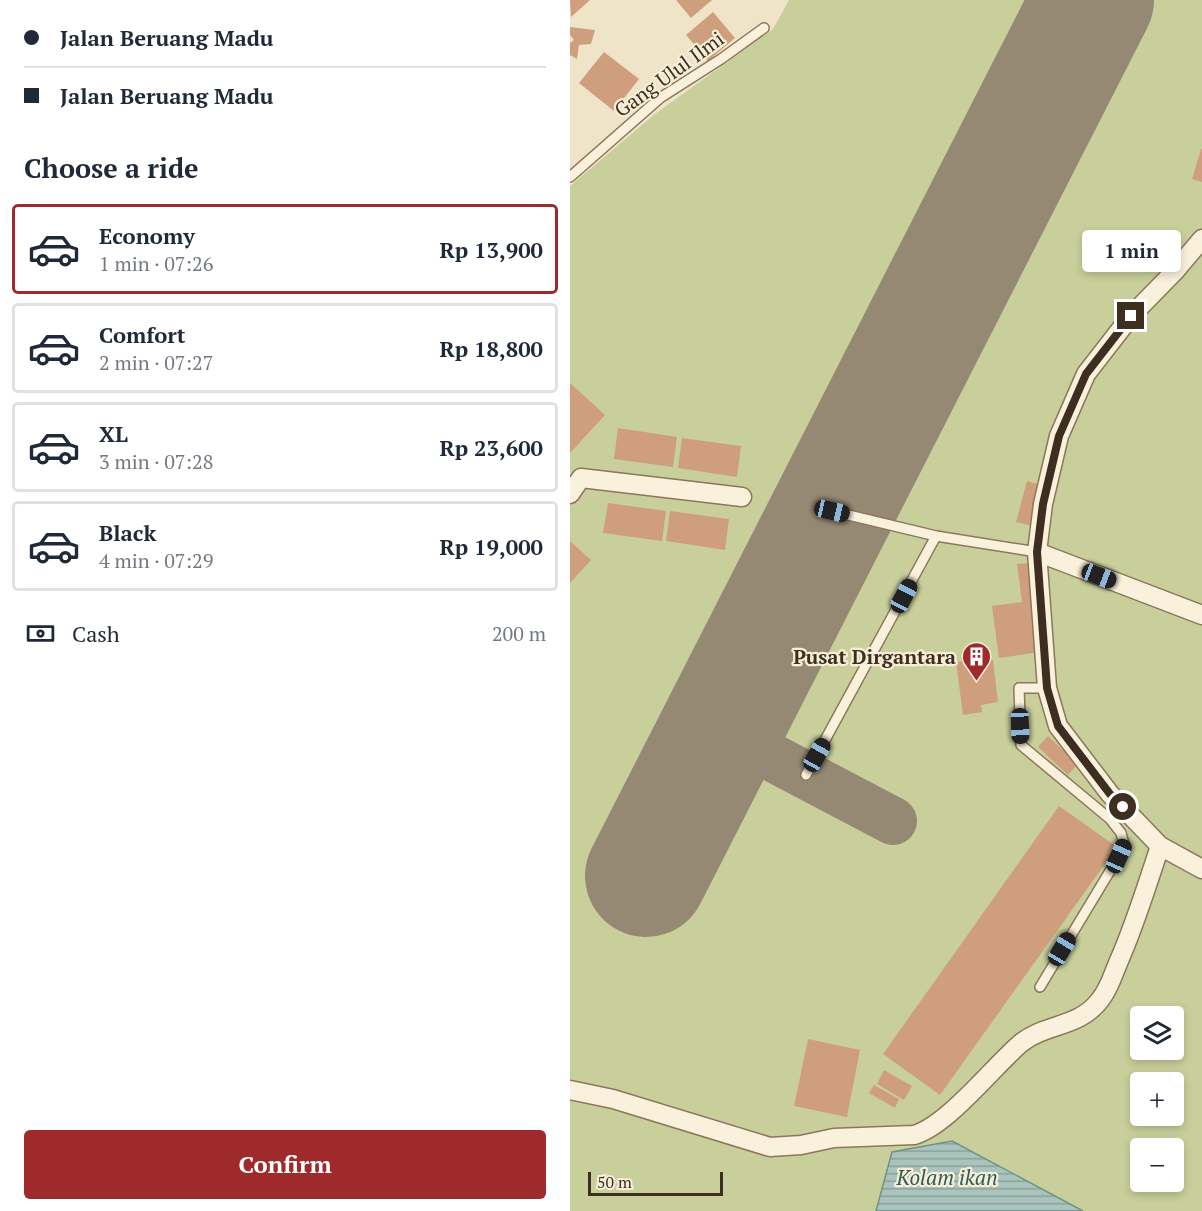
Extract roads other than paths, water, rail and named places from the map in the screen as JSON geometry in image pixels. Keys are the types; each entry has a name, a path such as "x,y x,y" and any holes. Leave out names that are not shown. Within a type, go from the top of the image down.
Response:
{"street":[{"path":"1202,239 1175,271 1131,316 1086,374 1059,436 1043,504 1037,552 1047,688 1058,726 1110,794 1160,846 1202,869"},
{"path":"570,494 575,474 742,497"},
{"path":"1037,552 1202,615"},
{"path":"570,1090 613,1098 770,1147 801,1145 834,1138 903,1136 921,1133 959,1103 1022,1042 1046,1030 1073,1022 1100,1000 1109,986 1129,938 1160,846"}],"lane":[{"name":"Gang Ulul Ilmi","path":"570,177 660,98 764,28"},
{"path":"832,511 936,536 1037,552"},
{"path":"806,775 936,536"},
{"path":"1040,987 1124,844 1121,833 1110,819 1021,745 1019,688 1047,688"}],"water":[{"name":"Kolam ikan","path":"952,1141 1083,1211 876,1211 892,1152"}],"place":[{"name":"Pusat Dirgantara","path":"977,682"}]}
